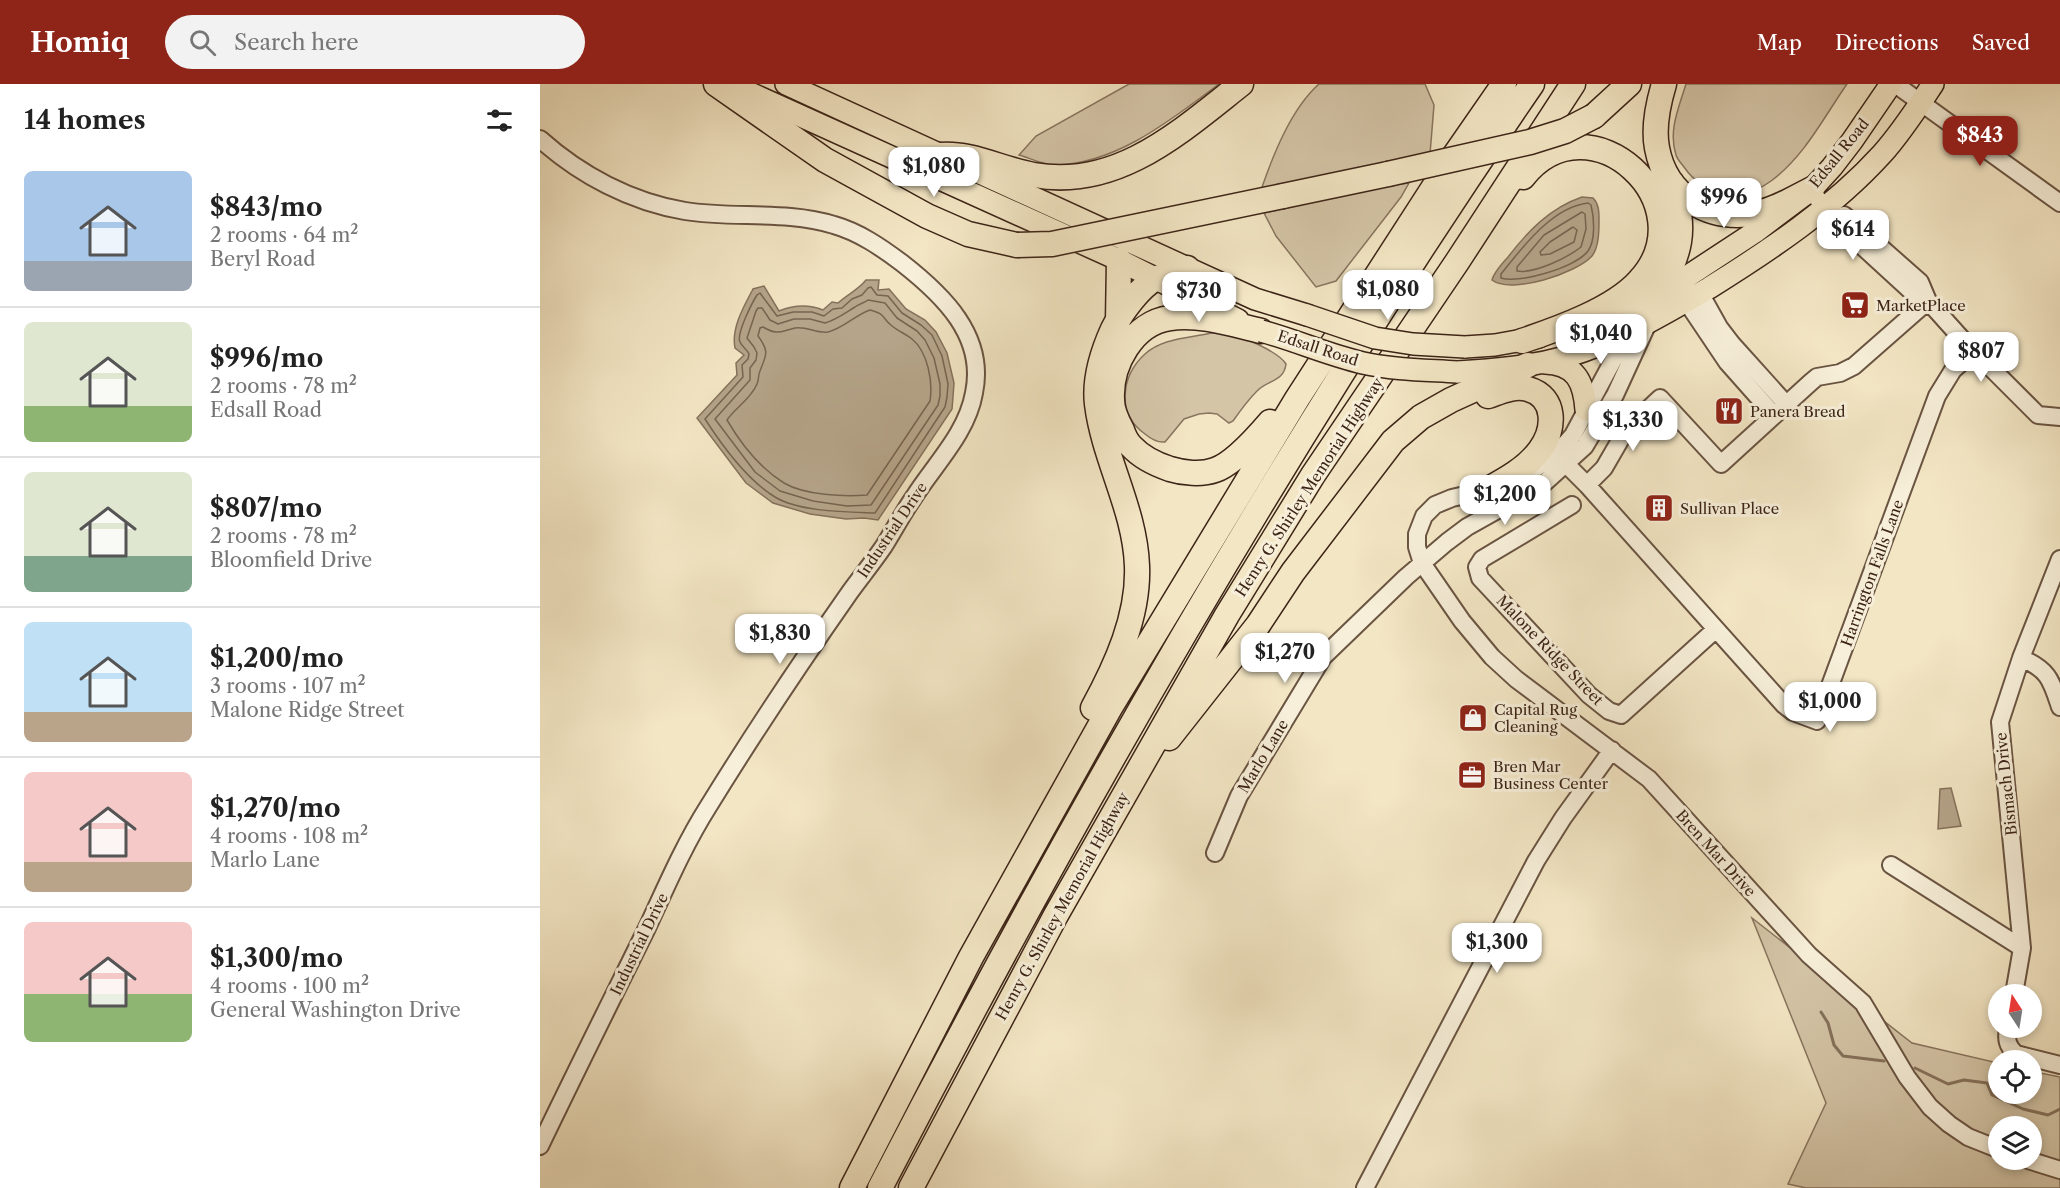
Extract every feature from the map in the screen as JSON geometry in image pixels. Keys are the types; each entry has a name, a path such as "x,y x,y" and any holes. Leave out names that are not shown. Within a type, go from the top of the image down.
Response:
{"highway":[{"path":"716,84 825,160 927,216 974,236 1017,245 1052,244 1530,142 1565,131 1594,116 1629,84"},
{"path":"940,155 953,154 1047,177 1085,176 1104,172 1141,157 1166,141 1241,84"},
{"path":"852,1188 971,957 1112,706 1296,399 1503,84"},
{"path":"879,1188 962,1030 1115,750 1272,487 1387,304 1532,84"},
{"name":"Henry G. Shirley Memorial Highway","path":"911,1188 1050,925 1227,615 1313,475 1457,262 1573,84"},
{"path":"1656,297 1678,252 1682,231 1679,207 1672,183 1661,162 1657,147 1658,113 1664,84"},
{"path":"1457,262 1530,168 1545,156 1562,149 1582,147 1598,149 1616,156 1640,174 1656,200 1660,216 1659,244 1645,275 1617,300 1557,329 1522,340"},
{"path":"1672,183 1685,199 1710,212 1730,215 1757,213 1821,200"},
{"path":"1118,321 1119,260"},
{"path":"1056,805 1054,778 1105,687 1131,617 1136,591 1137,568 1132,528 1126,503 1107,450 1097,402 1098,377 1105,348 1125,307 1155,279 1187,268"},
{"path":"1261,331 1200,317 1169,318 1150,324 1134,338 1120,356 1112,386 1112,403 1116,419 1129,445 1153,463 1184,473 1216,470 1247,448 1271,421 1296,399"},
{"path":"1127,788 1180,725 1257,625 1293,572 1393,441 1420,417 1451,400 1533,364"},
{"path":"1364,477 1397,446 1429,422 1472,402 1508,389 1528,389 1537,393 1543,398 1550,412 1551,427 1548,437 1534,458 1520,470 1485,491"}],"main road":[{"name":"Edsall Road","path":"730,84 1119,260 1261,331 1365,364 1457,372 1533,364 1593,347 1626,334 1693,297 1780,242 1821,200 1882,153 1933,84"},
{"name":"Edsall Road","path":"786,84 1255,299 1376,338 1413,344 1465,347 1522,340 1608,319 1656,297 1755,232 1821,200 1845,150 1890,84"},
{"path":"1648,323 1656,297"},
{"path":"1533,364 1563,366 1578,377 1585,395 1586,410"}],"street":[{"path":"1896,84 2060,203"},
{"name":"Industrial Drive","path":"540,139 568,163 583,172 619,190 658,205 709,213 805,219 834,225 858,234 900,262 943,299 966,331 975,358 976,376 970,408 958,432 763,722 697,825 540,1146"},
{"path":"1821,200 1910,290 1928,301 2037,415 2060,417"},
{"name":"Bren Mar Drive","path":"1422,563 1467,527 1542,485 1561,459 1626,334 1656,297"},
{"path":"1693,297 1719,327 1780,409"},
{"path":"1587,485 1604,468 1626,430 1660,398 1720,464 1817,378 1840,373 1854,366 1928,301"},
{"name":"Bren Mar Drive","path":"1648,323 1615,395 1585,446 1519,479 1435,505 1424,516 1417,534 1417,547 1422,563 1462,621 1492,657 1516,679 1649,779 1809,955 1863,1003 1907,1077 1930,1107 1968,1137 1988,1145"},
{"name":"Harrington Falls Lane","path":"1561,459 1587,485 1784,705 1792,712 1817,722 1937,396 1953,370 1974,351"},
{"name":"Malone Ridge Street","path":"1572,505 1482,559 1477,567 1480,578 1589,695 1609,711 1621,715 1716,629"},
{"name":"Bismach Drive","path":"2016,984 2022,948 2000,722 2021,658 2060,559"},
{"name":"Marlo Lane","path":"1215,853 1239,796 1316,666 1333,646 1422,563"},
{"path":"2021,658 2036,664 2046,672 2052,682 2060,708"},
{"path":"1365,1188 1536,861 1563,818 1612,750"},
{"path":"1891,865 2022,948"},
{"path":"2009,1038 2011,1050 2016,1054 2060,1065"},
{"path":"2042,1164 2060,1170"}],"shaded area":[{"path":"1129,84 1219,84 1163,125 1122,148 1100,157 1078,163 1050,165 1019,155 1036,136"},
{"path":"1319,84 1425,84 1434,105 1430,154 1261,190 1277,148 1292,119 1309,94"},
{"path":"1686,84 1847,84 1813,136 1783,171 1760,188 1736,194 1724,193 1702,185 1692,177 1677,156 1673,137 1674,128"},
{"path":"1409,183 1401,197 1336,281 1316,287 1276,236 1264,213 1384,186"},
{"path":"1211,333 1232,334 1259,345 1282,359 1286,364 1285,370 1279,378 1261,387 1233,421 1229,423 1217,414 1199,414 1184,419 1165,442 1152,439 1136,426 1129,416 1125,395 1131,373 1145,354 1160,345 1176,339"},
{"path":"1752,918 1912,1043 1988,1061 1988,1104 2042,1104 2042,1073 2060,1077 2060,1188 1806,1188 1788,1184 1826,1103"}],"water":[{"path":"1582,197 1593,198 1598,208 1598,239 1592,256 1573,269 1544,280 1514,285 1501,284 1492,280 1501,265 1541,221 1560,207"},
{"path":"866,280 879,280 878,290 889,289 906,309 925,320 936,332 947,353 954,383 952,409 878,520 846,519 810,514 773,503 746,483 697,418 737,375 736,363 744,355 735,348 734,340 739,317 753,289 764,286 779,311 801,306 823,310 832,302 838,303"},
{"path":"1951,788 1961,826 1938,829 1940,789"}],"waterway":[{"path":"1821,1012 1828,1023 1834,1045 1843,1056 1884,1061"},
{"path":"1915,1068 1948,1084 1964,1080 1987,1083 1992,1095 2023,1109 2048,1115 2060,1109"}],"place":[{"name":"MarketPlace","path":"1855,305"},
{"name":"Panera Bread","path":"1729,411"},
{"name":"Sullivan Place","path":"1659,508"},
{"name":"Capital Rug Cleaning","path":"1473,718"},
{"name":"Bren Mar Business Center","path":"1472,775"}]}
